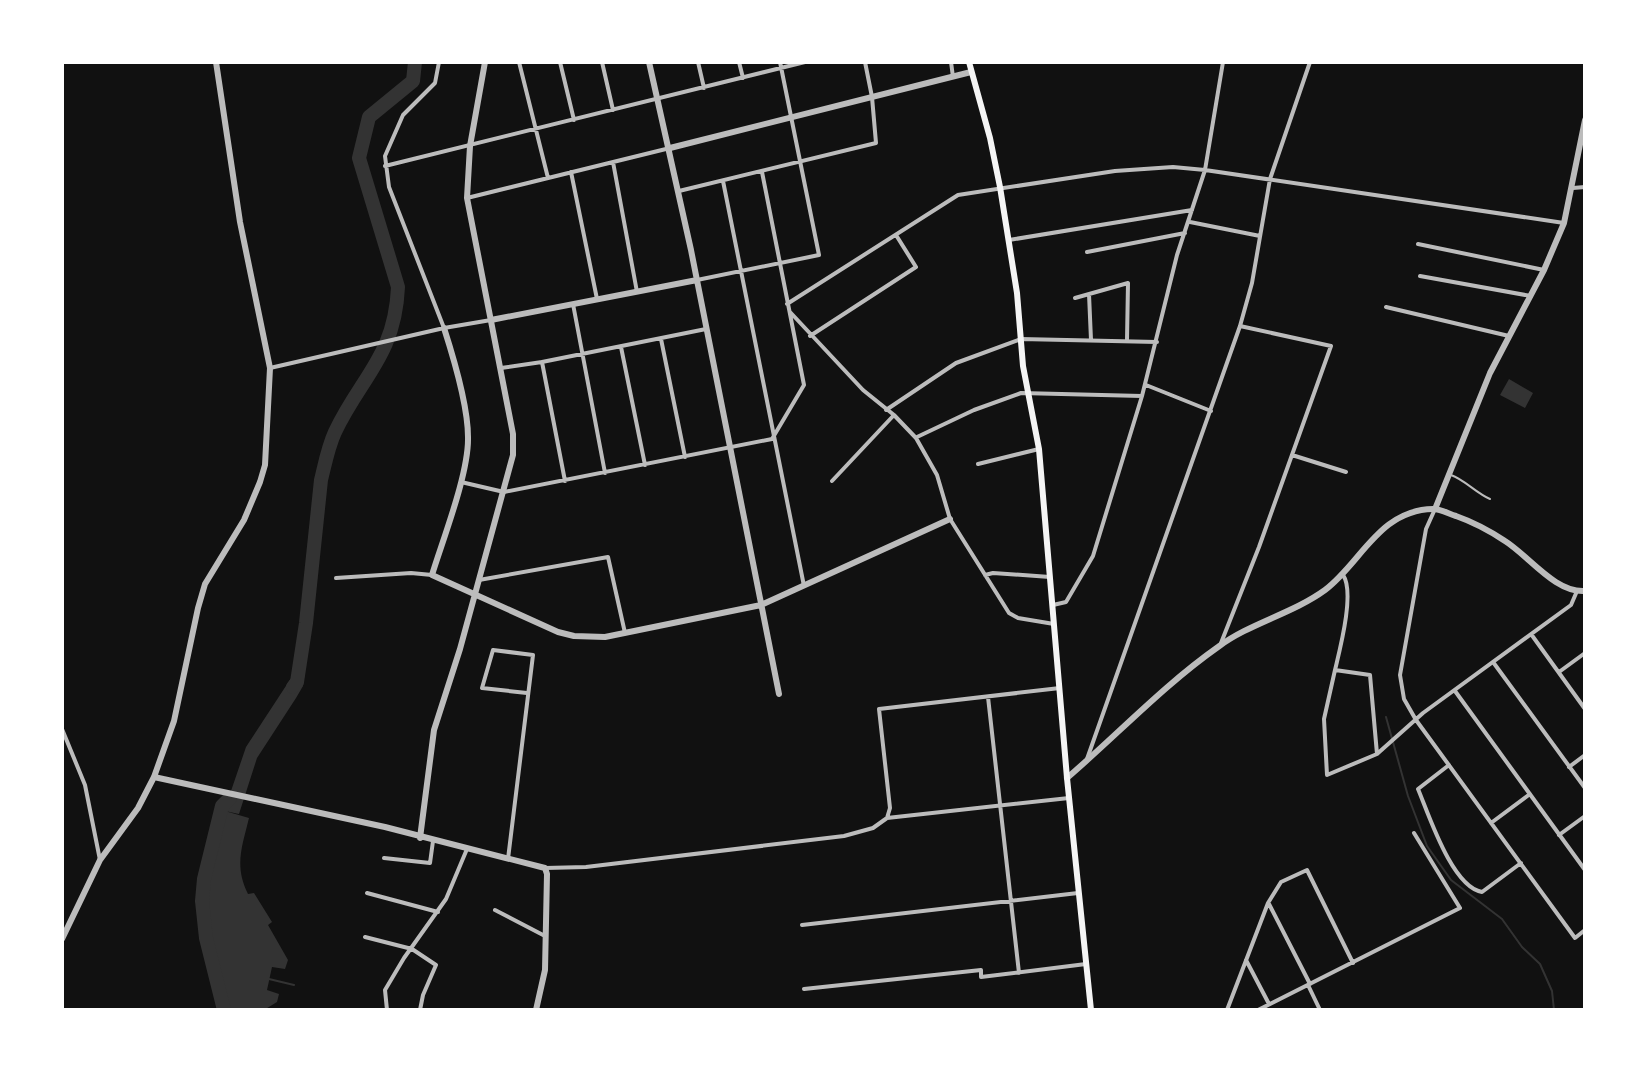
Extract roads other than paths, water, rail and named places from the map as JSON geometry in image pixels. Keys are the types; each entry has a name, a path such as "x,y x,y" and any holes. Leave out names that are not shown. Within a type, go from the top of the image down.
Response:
{"main road":[{"path":"969,62 1000,187 1039,449 1067,778 1091,1010"}],"street":[{"path":"62,939 100,860 138,808 154,777 174,721 205,584 244,520 265,465 270,368 240,222 216,62"},
{"path":"432,575 460,481 468,434 452,351 389,187 385,156 403,115 435,83 439,62"},
{"path":"420,838 434,730 476,593 513,455 513,434 467,198 470,146 485,62"},
{"path":"519,62 548,178"},
{"path":"560,62 574,120"},
{"path":"602,62 613,110"},
{"path":"649,62 679,191 779,694"},
{"path":"698,62 704,88"},
{"path":"739,62 743,78"},
{"path":"385,166 704,88 780,65 805,62"},
{"path":"679,191 876,143 865,62"},
{"path":"951,62 953,77"},
{"path":"1053,605 1066,602 1093,556 1142,396 1177,255 1205,170 1223,62"},
{"path":"1086,761 1240,326 1252,283 1270,179 1310,62"},
{"path":"270,368 444,328 819,255 780,65"},
{"path":"467,198 971,72"},
{"path":"1585,120 1564,223 1544,270 1490,373 1426,529 1401,660 1401,690 1416,720 1575,938 1585,930"},
{"path":"613,162 637,292"},
{"path":"787,304 958,195 1147,168 1205,170 1564,223"},
{"path":"571,172 597,299"},
{"path":"460,481 504,492 772,439 804,385 762,172"},
{"path":"723,181 772,439 804,586"},
{"path":"1573,188 1585,187"},
{"path":"1009,240 1193,210"},
{"path":"1190,222 1260,236"},
{"path":"1087,252 1185,233"},
{"path":"810,336 916,267 896,235"},
{"path":"1418,244 1544,270"},
{"path":"1420,276 1531,296"},
{"path":"1075,298 1128,283 1127,340"},
{"path":"1089,293 1091,340"},
{"path":"573,304 605,473"},
{"path":"1386,307 1509,336"},
{"path":"788,310 863,390 916,438 937,475 950,519 1009,613 1018,618 1054,624"},
{"path":"1220,645 1259,547 1331,346 1240,326"},
{"path":"501,368 706,329"},
{"path":"661,339 685,457"},
{"path":"886,410 956,363 1021,339 1157,342"},
{"path":"621,347 645,465"},
{"path":"542,362 565,481"},
{"path":"1145,385 1211,411"},
{"path":"916,438 974,410 1021,393 1142,396"},
{"path":"832,481 894,415"},
{"path":"978,464 1039,449"},
{"path":"1292,455 1346,472"},
{"path":"1067,778 1220,645 1323,591 1343,575 1364,547 1385,528 1418,512 1435,509 1489,531 1563,586 1581,591 1571,605 1416,720 1377,754 1327,775 1324,719 1341,647 1348,592 1343,575"},
{"path":"336,578 411,573 432,575 558,632 590,637 625,633 761,605 950,519"},
{"path":"479,580 608,557 625,633"},
{"path":"985,575 1050,577"},
{"path":"1531,634 1585,709"},
{"path":"508,859 533,655 493,650 482,688 527,693"},
{"path":"1559,672 1585,653"},
{"path":"1493,662 1585,788"},
{"path":"1335,670 1370,675 1377,754"},
{"path":"887,818 890,808 879,709 1060,688"},
{"path":"1455,691 1585,870"},
{"path":"988,696 1019,973"},
{"path":"62,729 85,785 100,860"},
{"path":"1569,767 1585,755"},
{"path":"1449,765 1418,789 1462,881 1475,891 1482,892 1521,863"},
{"path":"154,777 385,827 545,868 586,867 844,836 873,828 887,818 1069,798"},
{"path":"1491,823 1530,794"},
{"path":"1559,835 1585,816"},
{"path":"1258,1010 1460,908 1414,833"},
{"path":"384,858 430,863 433,841"},
{"path":"387,1010 385,990 438,912 467,849"},
{"path":"536,1010 545,970 545,868"},
{"path":"1227,1010 1268,903 1281,882 1307,870 1353,963"},
{"path":"367,893 438,912"},
{"path":"802,925 1079,893"},
{"path":"1268,903 1320,1010"},
{"path":"495,910 547,937"},
{"path":"365,937 412,949 436,965 420,1010"},
{"path":"1245,958 1267,1007"},
{"path":"804,989 981,970 981,977 1086,964"}],"lane":[{"path":"1449,474 1459,477 1477,493 1490,499"}],"waterway":[{"path":"293,687 297,682 306,623 321,480 327,456 345,413 384,349 391,331 398,287 359,158 369,117 413,81 415,62"},
{"path":"1386,717 1408,796 1427,846 1451,880 1502,919 1522,947 1540,964 1552,991 1554,1010"},
{"path":"224,1010 206,938 202,901 204,879 222,806 230,798"},
{"path":"269,979 294,985"}]}
